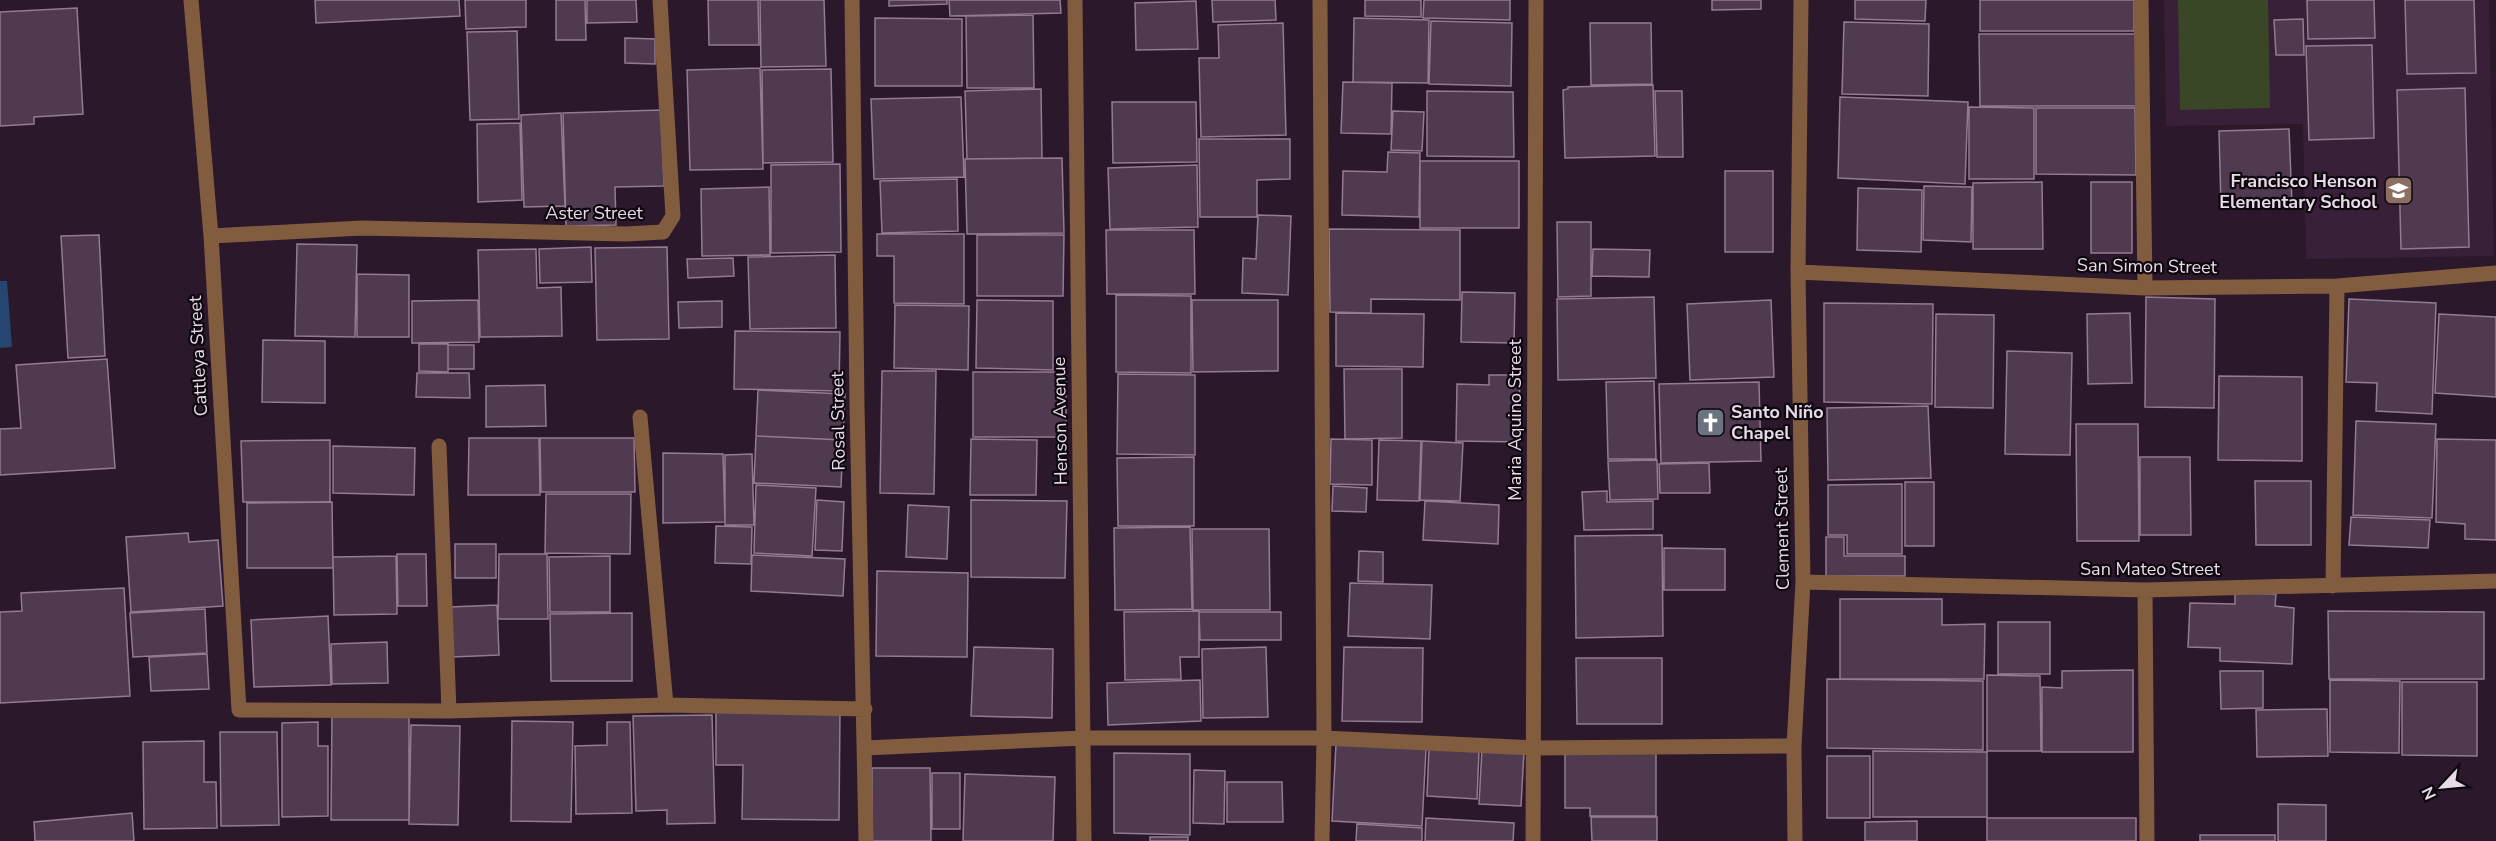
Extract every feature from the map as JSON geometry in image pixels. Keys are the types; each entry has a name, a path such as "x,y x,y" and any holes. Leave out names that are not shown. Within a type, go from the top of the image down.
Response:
{"street":[{"name":"Cattleya Street","path":"191,0 210,236 239,710 449,711"},
{"name":"Aster Street","path":"210,236 362,228 626,234 663,232 673,216 660,0"},
{"name":"Rosal Street","path":"852,0 866,841"},
{"name":"Henson Avenue","path":"1076,0 1083,841"},
{"path":"1320,0 1324,738 1322,841"},
{"name":"Maria Aquino Street","path":"1533,841 1536,0"},
{"name":"Clement Street","path":"1795,841 1794,746 1803,582 1798,272 1801,0"},
{"path":"2141,0 2145,288"},
{"name":"San Simon Street","path":"1798,272 2145,288 2337,286 2496,273"},
{"path":"2333,586 2337,286"},
{"path":"640,417 666,705"},
{"path":"439,446 449,711 666,705 865,709"},
{"name":"San Mateo Street","path":"1803,582 2145,590 2496,580"},
{"path":"2145,590 2147,841"},
{"path":"865,748 1083,738 1324,738 1534,748 1794,746"}],"shaded area":[{"name":"Francisco Henson Elementary School","path":"2164,0 2489,0 2494,256 2306,259 2303,124 2166,126"}],"green space":[{"path":"2178,0 2268,0 2270,108 2180,110"}],"water":[{"path":"0,281 7,281 12,347 0,348"}],"building":[{"path":"315,0 459,0 460,16 316,23"},
{"path":"465,0 526,0 526,27 466,29"},
{"path":"556,0 585,0 586,40 556,40"},
{"path":"587,0 636,0 637,22 587,23"},
{"path":"708,0 758,0 759,45 709,45"},
{"path":"760,0 824,0 826,66 761,67"},
{"path":"889,0 947,0 947,4 889,6"},
{"path":"949,0 1060,0 1061,13 950,16"},
{"path":"1212,0 1275,0 1276,20 1213,22"},
{"path":"1365,0 1421,0 1421,17 1365,16"},
{"path":"1424,0 1510,0 1510,20 1423,18"},
{"path":"1712,0 1761,0 1761,9 1712,10"},
{"path":"1855,0 1926,0 1925,21 1855,19"},
{"path":"1980,0 2134,0 2134,31 1980,31"},
{"path":"2307,0 2374,0 2375,38 2308,39"},
{"path":"2405,0 2474,0 2476,73 2407,74"},
{"path":"1196,1 1198,49 1136,50 1135,3"},
{"path":"77,8 83,114 34,117 34,124 0,126 0,12"},
{"path":"1033,15 1034,88 967,88 966,16"},
{"path":"875,18 962,19 962,86 875,86"},
{"path":"1354,18 1429,20 1428,83 1353,82"},
{"path":"2303,19 2304,55 2276,55 2274,20"},
{"path":"1431,21 1512,23 1511,86 1429,84"},
{"path":"1844,22 1929,24 1928,96 1842,94"},
{"path":"1283,23 1286,135 1201,137 1199,58 1219,58 1218,25"},
{"path":"1590,23 1651,23 1652,84 1591,85"},
{"path":"517,31 519,119 470,120 467,32"},
{"path":"1979,34 2136,34 2136,106 1980,106"},
{"path":"625,38 655,39 655,64 625,63"},
{"path":"2372,45 2374,138 2309,140 2306,46"},
{"path":"760,68 763,169 690,170 687,70"},
{"path":"831,69 833,162 763,163 762,70"},
{"path":"1343,82 1392,83 1391,134 1341,133"},
{"path":"1653,85 1655,156 1565,158 1563,90 1568,87"},
{"path":"2465,88 2469,247 2401,249 2397,90"},
{"path":"1041,89 1042,158 967,159 965,91"},
{"path":"1427,91 1513,92 1514,157 1427,156"},
{"path":"1655,91 1682,91 1683,157 1657,157"},
{"path":"961,97 964,177 874,179 871,99"},
{"path":"1840,97 1968,102 1965,184 1838,178"},
{"path":"1112,102 1196,102 1197,162 1113,163"},
{"path":"1969,107 2034,108 2034,179 1969,179"},
{"path":"2036,108 2135,108 2136,175 2036,174"},
{"path":"661,110 664,186 615,187 616,225 566,226 563,113"},
{"path":"1393,111 1424,112 1422,151 1391,150"},
{"path":"561,113 565,206 524,207 521,115"},
{"path":"520,123 522,200 478,202 477,124"},
{"path":"2289,129 2292,204 2221,206 2219,131"},
{"path":"1199,139 1290,139 1290,179 1257,180 1257,217 1200,217"},
{"path":"1388,152 1420,153 1419,217 1342,215 1343,171 1387,172"},
{"path":"1062,158 1064,233 967,234 965,159"},
{"path":"1420,161 1519,161 1519,228 1420,228"},
{"path":"840,164 841,252 771,253 771,165"},
{"path":"1197,165 1198,227 1110,229 1108,168"},
{"path":"1725,171 1773,171 1773,252 1725,252"},
{"path":"957,179 958,231 882,233 880,181"},
{"path":"2042,182 2043,249 1973,249 1973,183"},
{"path":"2091,182 2132,182 2132,253 2091,253"},
{"path":"1924,186 1972,187 1971,242 1923,240"},
{"path":"769,187 770,255 702,256 701,189"},
{"path":"1858,188 1922,190 1921,252 1857,250"},
{"path":"1258,215 1291,216 1288,295 1242,293 1243,258 1256,259"},
{"path":"1557,222 1591,222 1591,296 1558,297"},
{"path":"1329,229 1460,230 1460,300 1371,299 1371,313 1330,312"},
{"path":"1106,230 1194,230 1195,294 1107,294"},
{"path":"877,234 964,234 964,304 894,303 894,256 877,256"},
{"path":"99,235 105,356 68,358 61,236"},
{"path":"977,235 1064,235 1063,296 977,296"},
{"path":"297,244 357,245 355,337 295,336"},
{"path":"591,247 592,282 540,283 539,249"},
{"path":"667,247 669,339 597,340 595,248"},
{"path":"536,249 537,288 561,287 562,336 480,337 478,250"},
{"path":"1593,249 1650,250 1649,277 1592,276"},
{"path":"835,255 836,328 750,329 748,257"},
{"path":"733,258 734,276 688,278 687,259"},
{"path":"357,274 409,275 409,337 357,337"},
{"path":"1462,292 1515,293 1514,343 1461,342"},
{"path":"1116,295 1191,296 1191,373 1116,372"},
{"path":"1654,297 1656,378 1558,380 1557,299"},
{"path":"2146,297 2215,299 2214,408 2145,407"},
{"path":"2349,299 2436,303 2432,414 2376,411 2377,383 2346,382"},
{"path":"478,300 479,342 412,343 412,301"},
{"path":"977,300 1053,301 1053,370 976,368"},
{"path":"1192,300 1278,300 1278,371 1193,372"},
{"path":"1771,300 1774,377 1690,380 1687,304"},
{"path":"722,301 722,327 679,328 678,302"},
{"path":"1824,303 1933,304 1932,404 1824,402"},
{"path":"895,305 969,306 968,370 894,368"},
{"path":"1336,313 1424,314 1423,367 1336,366"},
{"path":"2130,313 2132,383 2088,384 2087,314"},
{"path":"1936,314 1994,315 1993,408 1935,407"},
{"path":"2439,314 2496,317 2496,397 2435,393"},
{"path":"735,331 840,332 839,391 734,389"},
{"path":"263,340 325,341 325,403 262,402"},
{"path":"419,344 448,344 448,372 419,371"},
{"path":"448,345 474,345 474,369 448,369"},
{"path":"2007,351 2072,353 2070,455 2005,454"},
{"path":"107,359 115,468 0,475 0,429 21,428 16,365"},
{"path":"1344,369 1402,369 1402,438 1345,439"},
{"path":"882,371 936,371 934,494 880,493"},
{"path":"973,372 1066,372 1066,437 973,437"},
{"path":"417,373 469,373 470,398 416,397"},
{"path":"1118,374 1195,375 1195,455 1117,454"},
{"path":"1489,375 1520,375 1518,442 1456,441 1457,384 1489,385"},
{"path":"2219,376 2302,377 2302,461 2218,460"},
{"path":"1654,381 1656,459 1608,459 1606,382"},
{"name":"Santo Niño Chapel","path":"1759,382 1761,461 1661,463 1659,384"},
{"path":"545,385 546,426 486,427 486,386"},
{"path":"758,390 845,394 843,440 756,436"},
{"path":"1928,406 1931,478 1828,480 1827,408"},
{"path":"2356,421 2436,424 2432,518 2353,515"},
{"path":"2076,424 2138,424 2139,541 2077,541"},
{"path":"756,436 843,440 841,487 754,483"},
{"path":"469,438 539,438 540,495 468,495"},
{"path":"540,438 634,438 635,492 541,492"},
{"path":"971,439 1037,440 1036,495 970,495"},
{"path":"1331,439 1372,440 1372,485 1330,484"},
{"path":"2437,439 2496,440 2496,540 2465,539 2465,524 2436,522"},
{"path":"330,440 330,502 243,502 241,441"},
{"path":"1379,440 1421,441 1419,501 1377,500"},
{"path":"1422,441 1463,443 1460,501 1420,500"},
{"path":"333,446 415,448 414,495 333,493"},
{"path":"663,453 723,454 725,522 663,523"},
{"path":"752,454 754,525 725,525 725,455"},
{"path":"1194,457 1194,526 1118,526 1117,458"},
{"path":"2140,457 2190,457 2191,535 2140,535"},
{"path":"1657,460 1658,499 1610,500 1608,461"},
{"path":"1709,463 1710,493 1660,493 1659,464"},
{"path":"2255,481 2311,481 2311,545 2256,545"},
{"path":"1905,482 1934,482 1934,546 1905,546"},
{"path":"1902,484 1902,554 1847,554 1847,535 1828,535 1828,485"},
{"path":"756,485 816,488 812,556 754,553"},
{"path":"1333,486 1367,488 1366,512 1332,511"},
{"path":"1607,491 1607,502 1653,501 1653,529 1584,530 1582,492"},
{"path":"546,494 631,494 630,554 545,553"},
{"path":"817,500 844,502 842,551 815,550"},
{"path":"971,500 1067,501 1065,578 971,577"},
{"path":"1425,501 1499,505 1498,544 1423,540"},
{"path":"332,502 333,568 247,568 247,503"},
{"path":"908,505 949,507 947,559 906,557"},
{"path":"2351,517 2430,520 2428,548 2349,545"},
{"path":"716,526 752,527 751,564 715,563"},
{"path":"1190,527 1192,609 1115,610 1114,528"},
{"path":"1192,529 1269,529 1270,610 1193,610"},
{"path":"188,533 189,542 218,540 223,606 131,612 126,537"},
{"path":"1662,535 1663,636 1576,638 1575,536"},
{"path":"1826,537 1844,537 1844,556 1905,556 1905,576 1826,576"},
{"path":"455,544 496,544 496,578 455,578"},
{"path":"1664,548 1725,549 1725,590 1664,590"},
{"path":"1359,551 1383,552 1383,582 1358,581"},
{"path":"397,554 426,554 427,606 398,606"},
{"path":"499,554 547,554 548,619 498,619"},
{"path":"752,555 845,559 843,596 751,591"},
{"path":"396,556 397,614 334,615 333,557"},
{"path":"610,556 610,612 550,612 549,557"},
{"path":"877,571 968,573 967,657 876,656"},
{"path":"1350,583 1432,585 1430,639 1348,636"},
{"path":"124,588 130,696 0,703 0,612 22,611 21,593"},
{"path":"2235,593 2276,594 2275,606 2294,608 2292,664 2220,661 2220,648 2188,647 2190,603 2235,604"},
{"path":"1840,599 1942,599 1942,625 1985,624 1984,679 1840,679"},
{"path":"497,605 499,655 452,657 450,607"},
{"path":"205,609 207,653 133,657 130,613"},
{"path":"1199,611 1199,657 1180,657 1181,679 1125,680 1124,612"},
{"path":"2328,611 2484,612 2484,679 2329,679"},
{"path":"1199,612 1281,612 1281,640 1200,640"},
{"path":"632,613 632,681 551,681 550,614"},
{"path":"328,616 331,685 254,687 251,620"},
{"path":"1998,622 2050,622 2050,674 1998,674"},
{"path":"387,642 388,683 332,684 331,644"},
{"path":"974,647 1053,649 1052,718 971,716"},
{"path":"1266,647 1268,717 1203,718 1202,649"},
{"path":"1344,647 1423,648 1422,722 1342,721"},
{"path":"207,654 209,689 151,691 149,657"},
{"path":"1576,658 1662,658 1662,724 1577,724"},
{"path":"2133,670 2133,752 2042,752 2042,687 2062,688 2062,671"},
{"path":"2220,671 2263,671 2263,708 2221,709"},
{"path":"1987,675 2040,676 2041,751 1987,751"},
{"path":"1827,679 1983,681 1983,750 1827,748"},
{"path":"1200,680 1201,721 1108,725 1107,683"},
{"path":"2330,680 2400,681 2399,753 2330,752"},
{"path":"2402,682 2477,682 2477,756 2402,755"},
{"path":"2327,709 2328,756 2257,757 2256,710"},
{"path":"716,710 840,711 839,820 742,819 743,765 716,765"},
{"path":"332,715 409,716 409,820 331,820"},
{"path":"712,715 715,823 667,824 667,810 636,811 633,716"},
{"path":"512,721 573,722 571,822 511,821"},
{"path":"318,722 318,746 328,746 328,816 282,817 282,723"},
{"path":"607,722 630,722 632,813 576,814 575,746 607,745"},
{"path":"411,725 460,726 458,825 409,824"},
{"path":"220,732 277,732 279,825 221,826"},
{"path":"204,741 204,782 216,782 217,828 144,829 143,742"},
{"path":"1336,744 1426,749 1422,826 1332,821"},
{"path":"1429,748 1479,751 1477,799 1427,796"},
{"path":"1482,749 1524,752 1521,806 1479,804"},
{"path":"1565,750 1656,750 1656,816 1590,816 1590,808 1565,808"},
{"path":"1873,751 1987,752 1987,817 1873,817"},
{"path":"1114,753 1190,754 1190,835 1114,833"},
{"path":"1827,756 1870,756 1870,818 1827,818"},
{"path":"872,768 930,768 931,841 872,841"},
{"path":"1194,770 1225,771 1224,824 1193,823"},
{"path":"932,773 960,773 960,829 932,829"},
{"path":"965,774 1055,777 1053,841 963,841"},
{"path":"1227,782 1282,782 1283,822 1227,822"},
{"path":"2278,804 2326,805 2326,841 2278,841"},
{"path":"132,813 134,841 35,841 34,822"},
{"path":"1591,817 1657,817 1657,841 1592,841"},
{"path":"1426,818 1514,823 1513,841 1425,841"},
{"path":"1987,818 2136,818 2136,841 1987,841"},
{"path":"1917,821 1917,841 1865,841 1865,822"},
{"path":"1357,824 1422,828 1422,841 1356,841"},
{"path":"2200,835 2275,835 2275,841 2200,841"},
{"path":"1150,837 1188,837 1188,841 1150,841"}],"place":[{"name":"Francisco Henson Elementary School","path":"2398,191"},
{"name":"Santo Niño Chapel","path":"1710,422"}]}
